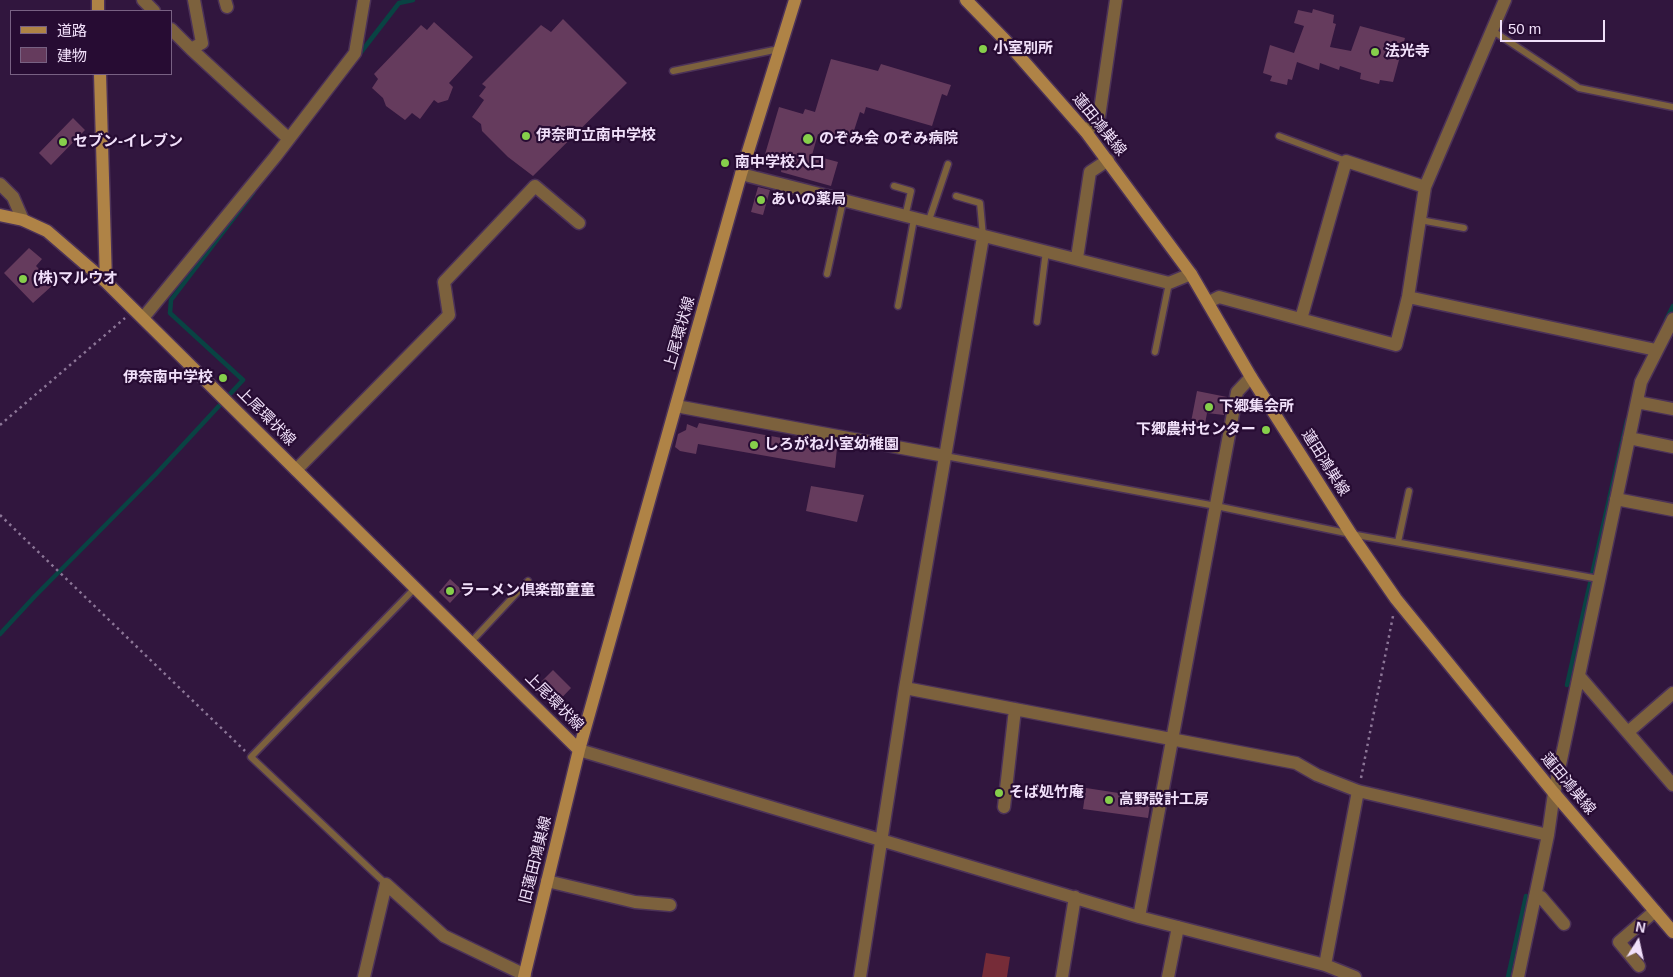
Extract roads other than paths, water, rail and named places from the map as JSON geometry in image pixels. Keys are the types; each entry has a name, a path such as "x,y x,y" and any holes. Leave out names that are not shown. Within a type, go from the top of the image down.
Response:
{"main road":[{"name":"上尾環状線","path":"0,215 24,220 47,231 106,282 579,750 741,174 795,0"},
{"name":"蓮田鴻巣線","path":"966,0 1005,40 1086,132 1191,274 1251,377 1351,534 1396,599 1554,793 1673,932"},
{"path":"100,75 106,282"},
{"name":"旧蓮田鴻巣線","path":"524,976 579,750"}],"street":[{"path":"144,0 153,10"},
{"path":"191,49 202,42 194,0"},
{"path":"139,314 289,140 355,53 364,0"},
{"path":"1086,132 1099,117 1116,0"},
{"path":"1209,302 1220,297 1396,345 1408,297 1425,187 1493,32 1505,0"},
{"path":"172,30 289,140"},
{"path":"1077,258 1090,172 1108,160"},
{"path":"1301,319 1346,161 1425,187"},
{"path":"741,174 983,237 1077,258 1169,283 1191,274"},
{"path":"0,184 13,197 24,220"},
{"path":"296,470 449,315 444,282 535,186 579,223"},
{"path":"860,977 905,688 983,237"},
{"path":"1408,297 1656,350"},
{"path":"1518,977 1548,835 1554,793 1641,382 1673,319"},
{"path":"1139,917 1237,392 1251,377"},
{"path":"1637,402 1673,409"},
{"path":"676,406 945,456"},
{"path":"1629,438 1673,447"},
{"path":"1616,499 1673,510"},
{"path":"1579,676 1673,784"},
{"path":"905,688 1296,763 1317,775 1358,792 1548,835"},
{"path":"1628,732 1673,693"},
{"path":"1004,808 1015,708"},
{"path":"579,750 1139,917 1325,965 1355,977"},
{"path":"1325,965 1358,792"},
{"path":"548,881 635,902 670,905"},
{"path":"364,977 386,884 444,936 524,976"},
{"path":"1535,896 1540,897 1564,924"},
{"path":"1062,977 1075,897"},
{"path":"1639,966 1619,942 1655,911"},
{"path":"1168,977 1178,927"}],"lane":[{"path":"1493,32 1579,88 1673,107"},
{"path":"673,71 779,49"},
{"path":"1279,136 1346,161"},
{"path":"928,223 948,164"},
{"path":"894,186 911,191 910,218 898,306"},
{"path":"956,196 980,203 983,237"},
{"path":"827,274 843,201"},
{"path":"1420,220 1464,228"},
{"path":"1037,322 1046,251"},
{"path":"1155,352 1169,283"},
{"path":"945,456 1216,506 1351,534 1599,579"},
{"path":"1398,542 1409,491"},
{"path":"471,642 528,581"},
{"path":"386,884 251,757 415,588"}],"waterway":[{"path":"358,56 399,3 413,0"},
{"path":"0,634 155,475 243,380 170,313 171,300 253,193"},
{"path":"1666,320 1673,306"},
{"path":"1567,685 1627,420"},
{"path":"1508,977 1526,896"}],"place":[{"name":"小室別所","path":"983,49"},
{"name":"法光寺","path":"1375,52"},
{"name":"伊奈町立南中学校","path":"526,136"},
{"name":"のぞみ会 のぞみ病院","path":"808,139"},
{"name":"セブン-イレブン","path":"63,142"},
{"name":"南中学校入口","path":"725,163"},
{"name":"あいの薬局","path":"761,200"},
{"name":"(株)マルウオ","path":"23,279"},
{"name":"伊奈南中学校","path":"223,378"},
{"name":"下郷集会所","path":"1209,407"},
{"name":"下郷農村センター","path":"1266,430"},
{"name":"しろがね小室幼稚園","path":"754,445"},
{"name":"ラーメン倶楽部童童","path":"450,591"},
{"name":"そば処竹庵","path":"999,793"},
{"name":"高野設計工房","path":"1109,800"}]}
